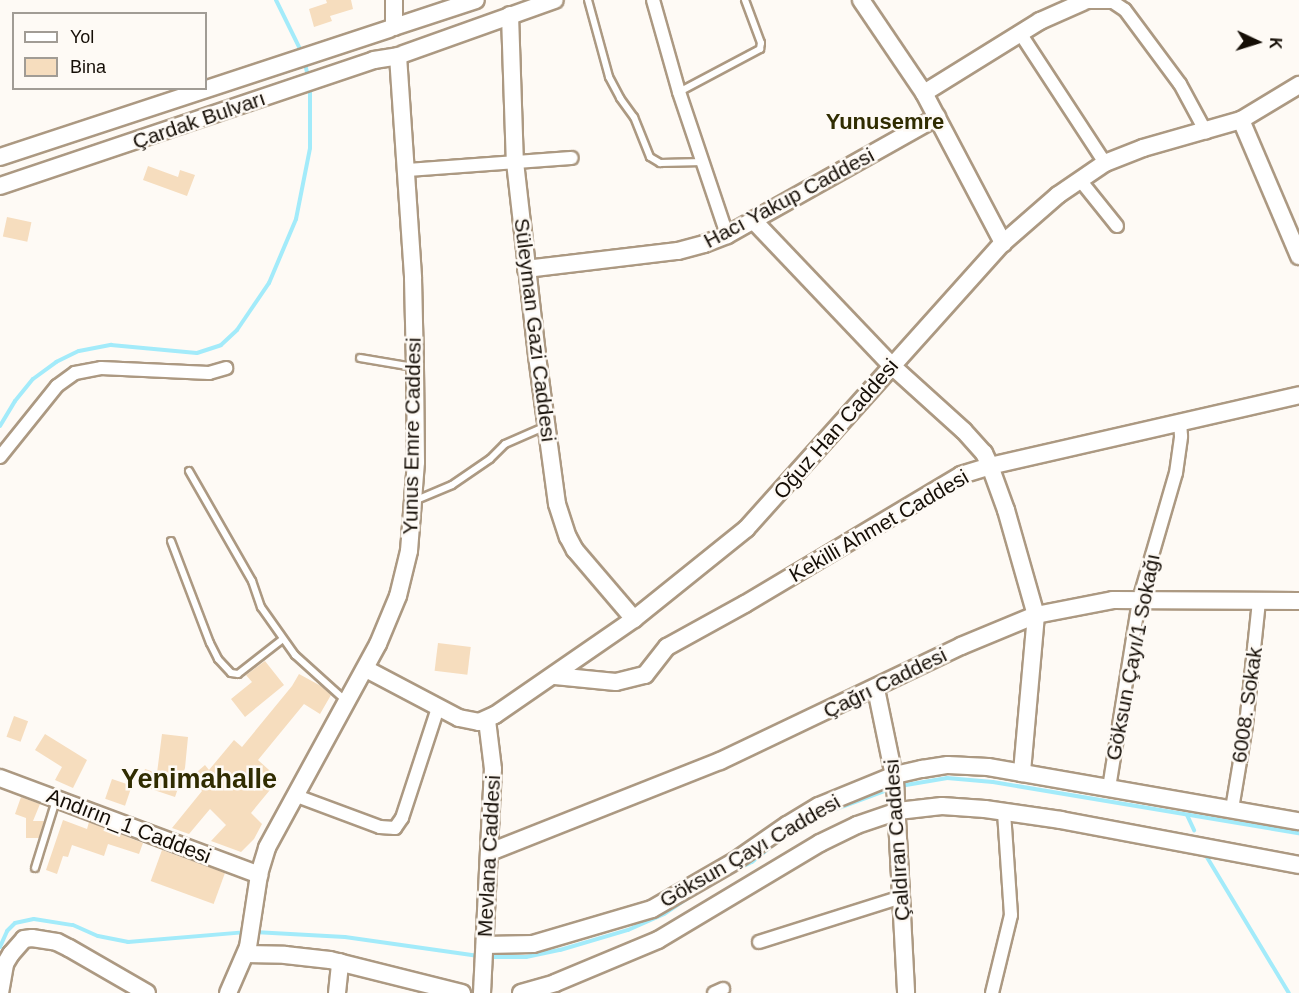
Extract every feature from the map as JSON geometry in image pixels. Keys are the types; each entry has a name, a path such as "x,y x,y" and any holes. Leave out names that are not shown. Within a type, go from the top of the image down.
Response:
{"street":[{"path":"391,28 405,30 410,37 410,48 401,55 387,53 382,46 382,38 391,28 394,0"},
{"name":"Çardak Bulvarı","path":"207,89 476,0"},
{"name":"Çardak Bulvarı","path":"0,186 374,60 401,55 555,0"},
{"path":"653,0 679,92 727,235"},
{"path":"861,0 924,93 1003,243"},
{"path":"924,93 1020,33 1083,1 1113,2 1125,10 1180,84 1206,132"},
{"name":"Süleyman Gazi Caddesi","path":"510,15 515,162 526,269 557,504 568,537 587,566 634,619"},
{"path":"1020,33 1106,163"},
{"name":"Yunus Emre Caddesi","path":"228,993 247,951 259,875 267,848 294,795 366,669 401,586 409,551 414,501 415,368 401,55"},
{"name":"Oğuz Han Caddesi","path":"487,720 555,676 634,619 746,529 1003,243 1058,195 1106,163 1143,148 1206,132 1241,120 1299,85"},
{"name":"Çardak Bulvarı","path":"0,157 205,90"},
{"name":"Hacı Yakup Caddesi","path":"526,269 693,248 727,235 937,117"},
{"path":"1241,120 1299,256"},
{"path":"406,170 572,158"},
{"path":"1080,180 1118,226"},
{"path":"753,220 891,365 964,431 984,453 1006,510 1036,615 1022,772"},
{"path":"0,457 57,386 75,373 101,368 209,373 226,368"},
{"name":"Kekilli Ahmet Caddesi","path":"555,676 616,682 645,675 667,647 745,604 953,480 990,466 1299,395"},
{"name":"Göksun Çayı/1 Sokağı","path":"1109,788 1139,600 1176,473 1181,436 1180,422"},
{"name":"Çağrı Caddesi","path":"490,852 720,761 876,689 960,646 1036,615 1090,603 1139,600 1299,601"},
{"name":"6008. Sokak","path":"1232,809 1251,692 1258,601"},
{"path":"366,669 438,708 471,722 487,720"},
{"name":"Çaldıran Caddesi","path":"876,689 895,778 906,993"},
{"path":"294,795 380,827 395,828 402,818 438,708"},
{"name":"Mevlana Caddesi","path":"482,989 493,762 487,720"},
{"name":"Göksun Çayı Caddesi","path":"485,948 519,946 552,940 652,909 746,855 809,812 895,778 948,765 1022,772 1299,821"},
{"name":"Andırın_1 Caddesi","path":"0,778 259,875"},
{"name":"Göksun Çayı Caddesi","path":"521,993 555,982 658,940 820,843 897,806 966,806 1004,811 1096,826 1299,865"},
{"path":"992,993 1011,915 1004,811"},
{"path":"759,942 902,897"},
{"path":"0,993 5,964 10,954 24,939 32,938 57,942 147,993"},
{"path":"247,951 309,956 340,962 462,993"},
{"path":"337,993 340,962"}],"lane":[{"path":"588,0 609,77 634,117 650,157 660,163 703,162"},
{"path":"679,92 760,49 761,43 745,0"},
{"path":"360,358 415,368"},
{"path":"414,501 452,485 490,459 505,444 547,426"},
{"path":"189,471 252,581 261,607 304,665 347,701"},
{"path":"171,541 210,644 218,659 231,673 238,674 283,639"},
{"path":"34,868 57,798"}],"building":[{"path":"326,0 351,0 353,9 330,16 332,21 314,27 309,9 327,3"},
{"path":"148,166 178,177 180,170 195,175 187,196 143,180"},
{"path":"7,217 31,222 27,242 3,237"},
{"path":"438,643 471,647 467,675 435,671"},
{"path":"265,661 284,685 245,717 231,699 252,682 246,675"},
{"path":"299,674 321,686 331,695 320,714 304,704 258,760 279,779 251,813 262,824 254,839 241,852 211,841 226,825 210,809 189,834 172,828 202,791 190,778 205,765 209,770 234,740 242,747 292,686"},
{"path":"14,716 28,721 21,742 6,737"},
{"path":"45,734 87,760 73,788 55,780 62,767 35,750"},
{"path":"162,734 188,737 185,768 175,797 139,785 145,769 157,773"},
{"path":"112,779 132,786 125,806 105,799"},
{"path":"21,797 40,804 33,821 44,821 39,838 26,838 26,818 15,814"},
{"path":"63,820 87,829 89,822 143,843 139,854 108,844 104,856 72,845 68,857 63,856 57,874 46,870"},
{"path":"162,850 225,873 214,904 151,881"}],"waterway":[{"path":"276,0 302,53"},
{"path":"304,60 308,76"},
{"path":"0,426 15,401 33,379 56,362 79,351 111,345 197,353 221,345 237,330 269,283 296,219 310,148 310,87"},
{"path":"900,786 947,778 993,782 1299,833"},
{"path":"818,816 890,789"},
{"path":"1187,815 1194,830"},
{"path":"720,878 752,862 777,842"},
{"path":"1205,854 1289,993"},
{"path":"489,957 526,957 560,950 628,930 664,914 691,896"},
{"path":"0,947 7,931 15,923 34,919 73,925 98,936 128,942 246,932"},
{"path":"254,932 345,937 479,956"}],"district":[{"name":"Yunusemre","path":"885,122"},
{"name":"Yenimahalle","path":"199,780"}]}
